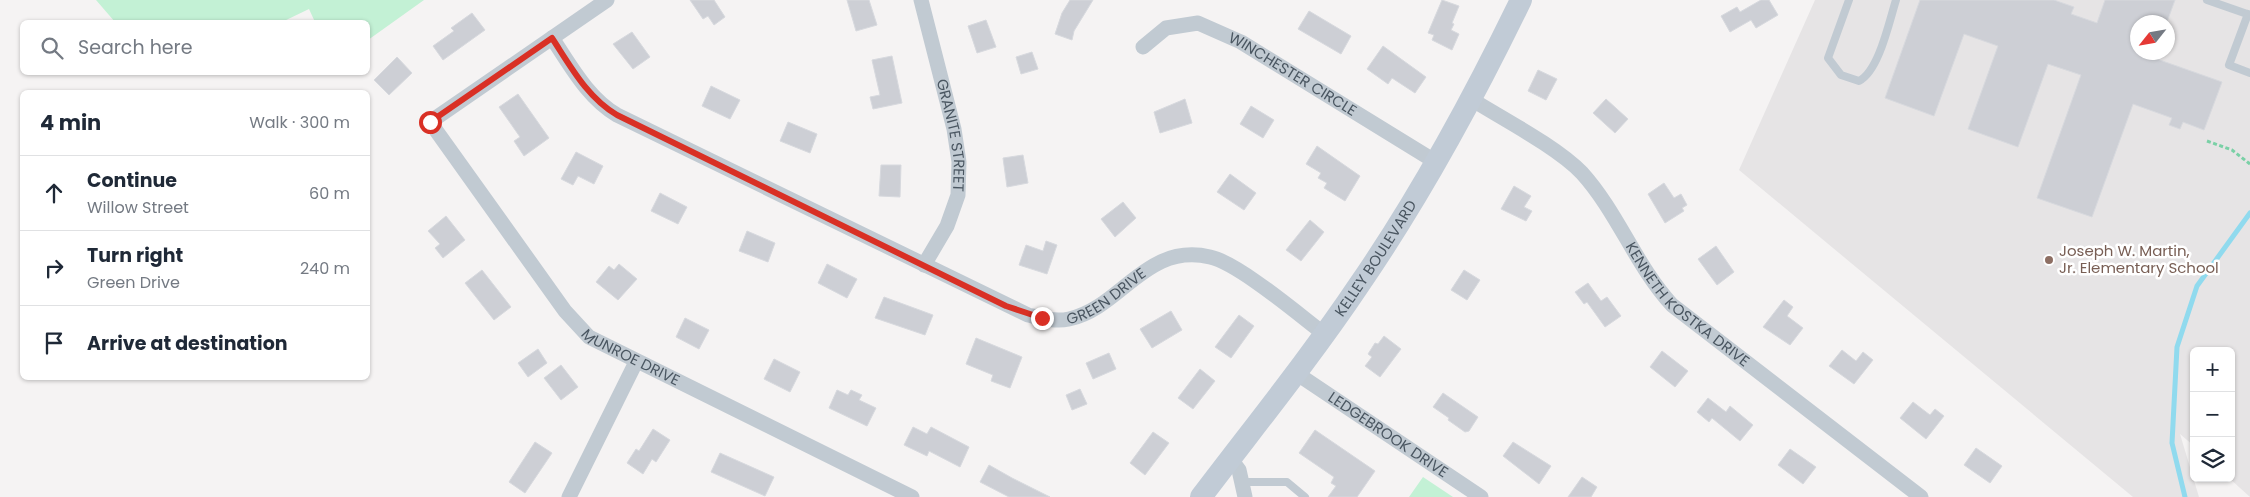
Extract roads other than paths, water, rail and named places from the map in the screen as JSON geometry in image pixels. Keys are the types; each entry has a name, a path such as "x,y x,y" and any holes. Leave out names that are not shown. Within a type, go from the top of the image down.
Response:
{"main road":[{"name":"KELLEY BOULEVARD","path":"1201,497 1296,373 1358,286 1436,162 1471,99 1521,0"}],"street":[{"path":"552,38 608,0"},
{"name":"GRANITE STREET","path":"920,0 954,129 959,162 958,195 947,226 924,265"},
{"name":"WINCHESTER CIRCLE","path":"1143,47 1166,28 1198,23 1241,42 1436,162"},
{"name":"MUNROE DRIVE","path":"552,38 430,122 576,325 589,337 888,492 912,497"},
{"name":"GREEN DRIVE","path":"552,38 586,89 611,112 1016,310 1055,320 1069,319 1092,310 1129,281 1167,259 1182,255 1210,257 1232,267 1323,333"},
{"name":"KENNETH KOSTKA DRIVE","path":"1471,99 1566,159 1582,173 1604,204 1645,272 1672,305 1921,497"},
{"path":"569,497 636,362"},
{"name":"LEDGEBROOK DRIVE","path":"1296,373 1481,497"},
{"path":"1230,458 1239,470 1245,497"}],"lane":[{"path":"1848,0 1828,58 1841,75 1858,81 1867,77 1874,64 1896,0"},
{"path":"2207,0 2249,14 2229,65 2250,72"},
{"path":"1242,482 1287,482 1305,497"}],"waterway":[{"path":"2185,497 2172,443 2177,347 2197,286 2250,213"}],"place":[{"name":"Joseph W. Martin, Jr. Elementary School","path":"2049,260"}]}
